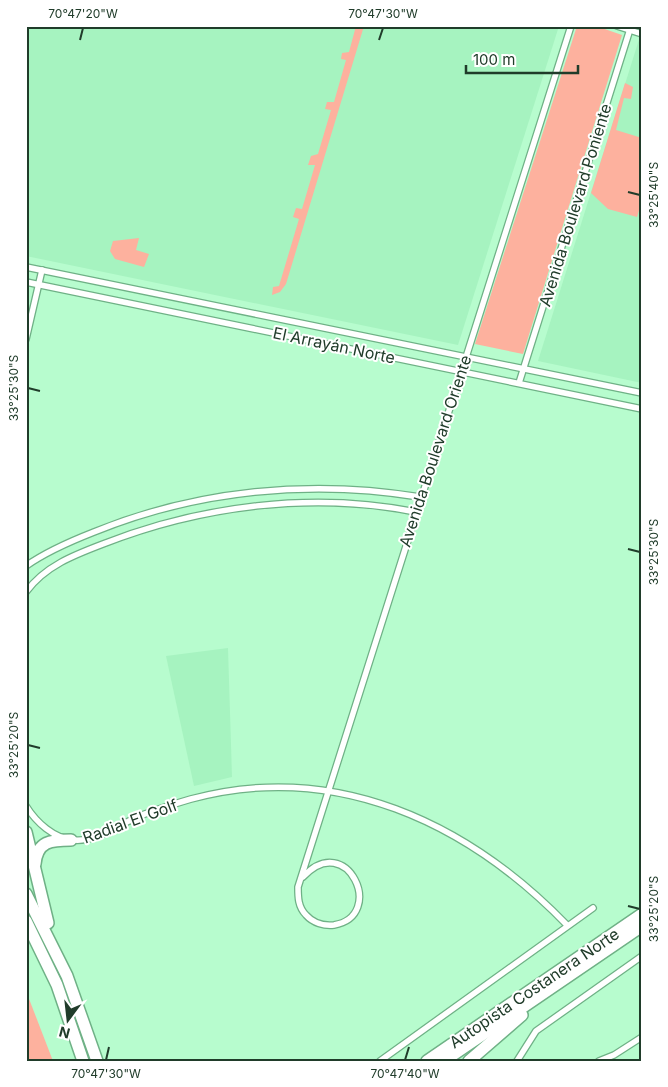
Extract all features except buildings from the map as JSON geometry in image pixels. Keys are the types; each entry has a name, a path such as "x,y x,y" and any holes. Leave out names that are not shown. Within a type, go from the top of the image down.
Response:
{"highway":[{"path":"26,832 56,951"},
{"path":"34,865 38,850 45,842 71,840"},
{"path":"26,894 56,951 85,1023 97,1061"},
{"name":"Autopista Costanera Norte","path":"427,1061 642,914"},
{"path":"26,921 57,985 83,1061"},
{"name":"Autopista Costanera Norte","path":"444,1061 642,926"},
{"path":"470,1061 547,991"}],"street":[{"name":"Avenida Boulevard Oriente","path":"302,877 420,497 571,26"},
{"path":"617,26 631,28 642,34"},
{"name":"Avenida Boulevard Poniente","path":"519,383 631,28"},
{"name":"El Arrayán Norte","path":"26,267 642,393"},
{"path":"26,339 42,270"},
{"name":"El Arrayán Norte","path":"26,282 642,409"},
{"path":"26,566 53,550 112,525 168,508 218,497 276,490 321,489 366,491 420,497"},
{"path":"26,592 52,567 92,548 152,527 205,514 260,506 313,503 356,504 416,512"},
{"name":"Radial El Golf","path":"71,840 93,838 154,811 215,794 260,789 330,791 383,804 418,817 456,836 514,875 567,925"},
{"path":"26,806 41,826 71,840"},
{"path":"319,864 339,865 348,870 355,878 360,897 357,907 344,921 324,925 315,922 303,911 298,897 302,877 319,864"},
{"path":"380,1061 593,908"},
{"path":"517,1061 536,1031 642,956"},
{"path":"599,1061 614,1055 642,1037"}],"shaded area":[{"path":"26,26 559,26 458,345 26,256"},
{"path":"356,26 364,26 286,284 280,292 272,295 273,287 279,286 299,219 293,217 296,208 302,209 315,165 308,165 311,156 318,154 331,110 325,109 327,102 334,102 346,60 341,59 342,53 349,52"},
{"path":"577,26 596,26 622,35 523,354 475,344"},
{"path":"642,30 642,383 538,361"},
{"path":"625,83 633,87 631,99 624,98 616,130 642,138 642,201 637,217 608,209 591,193"},
{"path":"139,238 136,250 149,254 144,267 115,259 110,251 113,241"},
{"path":"228,648 232,777 194,786 166,656"},
{"path":"26,991 53,1061 26,1061"}]}
